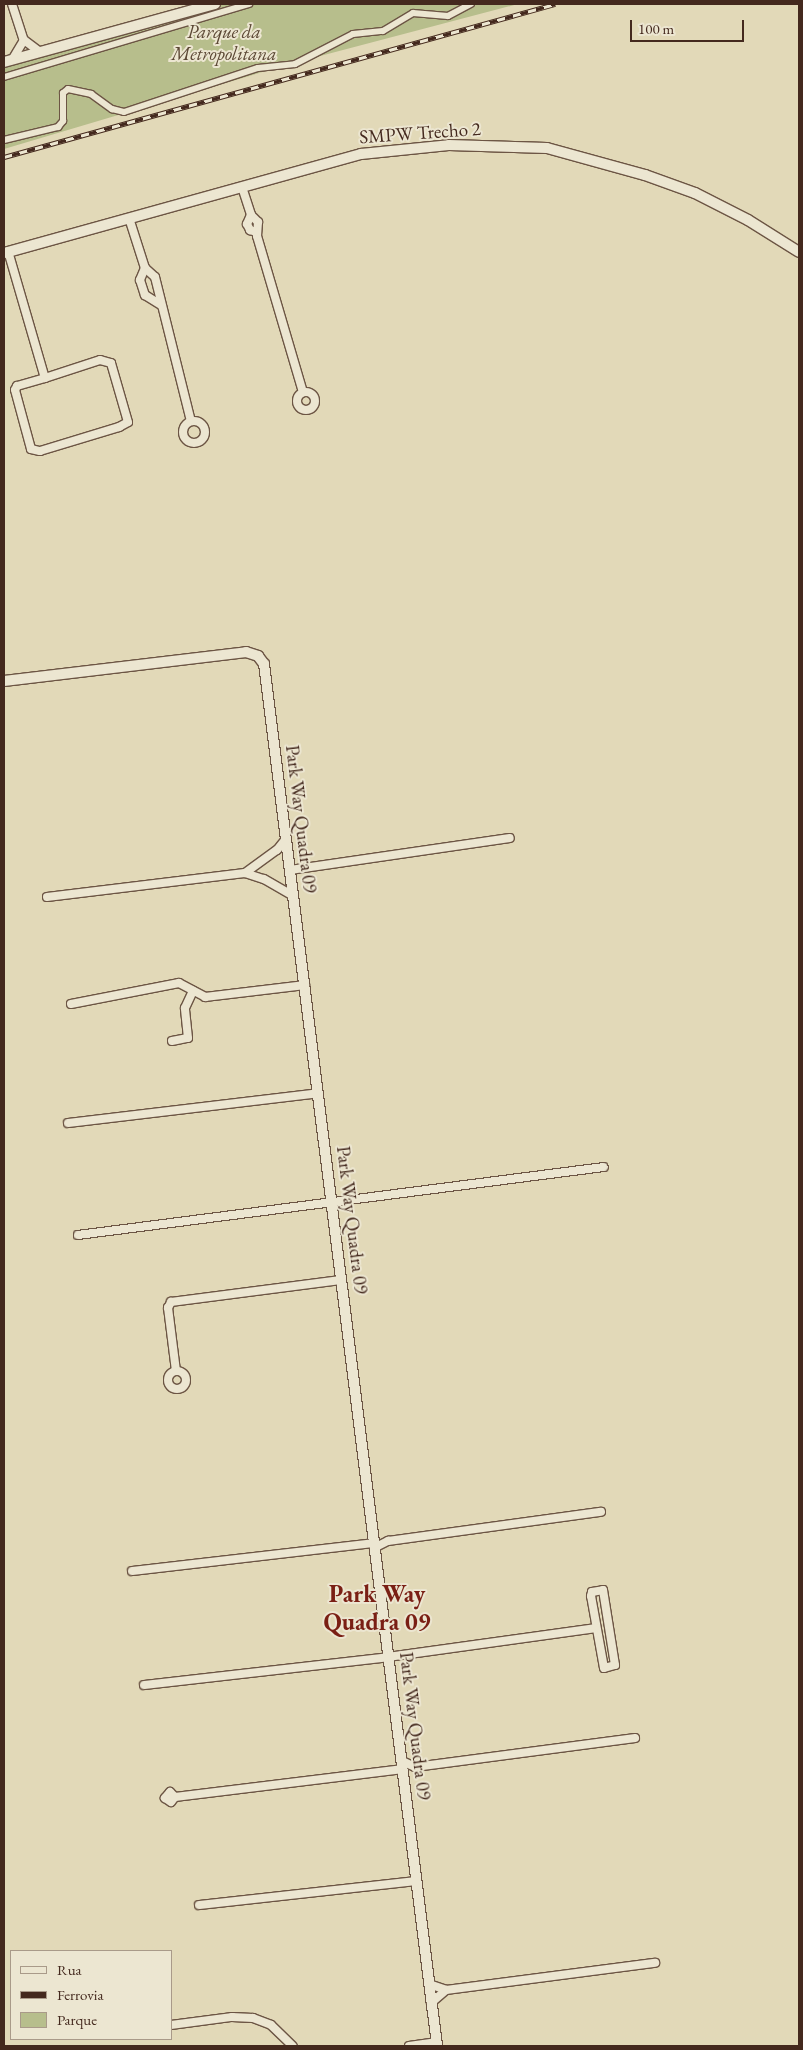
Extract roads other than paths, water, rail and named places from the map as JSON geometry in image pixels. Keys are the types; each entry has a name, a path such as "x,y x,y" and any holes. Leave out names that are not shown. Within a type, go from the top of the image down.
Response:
{"street":[{"path":"12,4 24,40 40,52"},
{"path":"8,61 215,4"},
{"path":"4,77 249,4"},
{"path":"4,140 58,126 63,121 63,93 68,90 91,94 112,109 124,112 258,68 295,64 353,34 383,31 413,13 448,16 471,4"},
{"path":"8,61 24,40"},
{"name":"SMPW Trecho 2","path":"6,252 361,154 449,145 547,148 645,175 696,193 748,220 799,252"},
{"path":"242,187 251,215 258,222 256,232 304,392"},
{"path":"129,218 145,268 155,277 191,421"},
{"path":"6,252 45,378"},
{"path":"145,268 140,280 145,295 161,305"},
{"path":"107,361 115,370 128,422 120,427 34,451 28,444 15,390 22,384 45,378 107,361"},
{"name":"Park Way Quadra 09","path":"4,681 254,653 264,664 437,2044"},
{"path":"290,870 510,838"},
{"path":"245,873 263,861 286,839"},
{"path":"263,861 264,879"},
{"path":"47,896 245,873 264,879 293,896"},
{"path":"71,1004 179,983 200,996 213,997 305,985"},
{"path":"172,1041 188,1038 185,1002 193,991"},
{"path":"68,1123 318,1093"},
{"path":"78,1236 332,1205 604,1168"},
{"path":"176,1371 168,1308 171,1302 342,1280"},
{"path":"132,1571 388,1541 601,1512"},
{"path":"601,1590 606,1592 613,1667 602,1666 596,1628 591,1593 601,1590"},
{"path":"144,1685 388,1657 596,1628"},
{"path":"175,1797 635,1738"},
{"path":"403,1769 415,1767"},
{"path":"200,1905 417,1881"},
{"path":"429,1984 446,1990 655,1963"},
{"path":"431,2003 446,1990"},
{"path":"172,2025 232,2017 253,2018 271,2025 293,2046"},
{"path":"409,2046 437,2044"}],"railway":[{"path":"4,157 555,4"}],"district":[{"name":"Park Way Quadra 09","path":"377,1608"}],"park label":[{"name":"Parque da Metropolitana","path":"224,43"}]}
